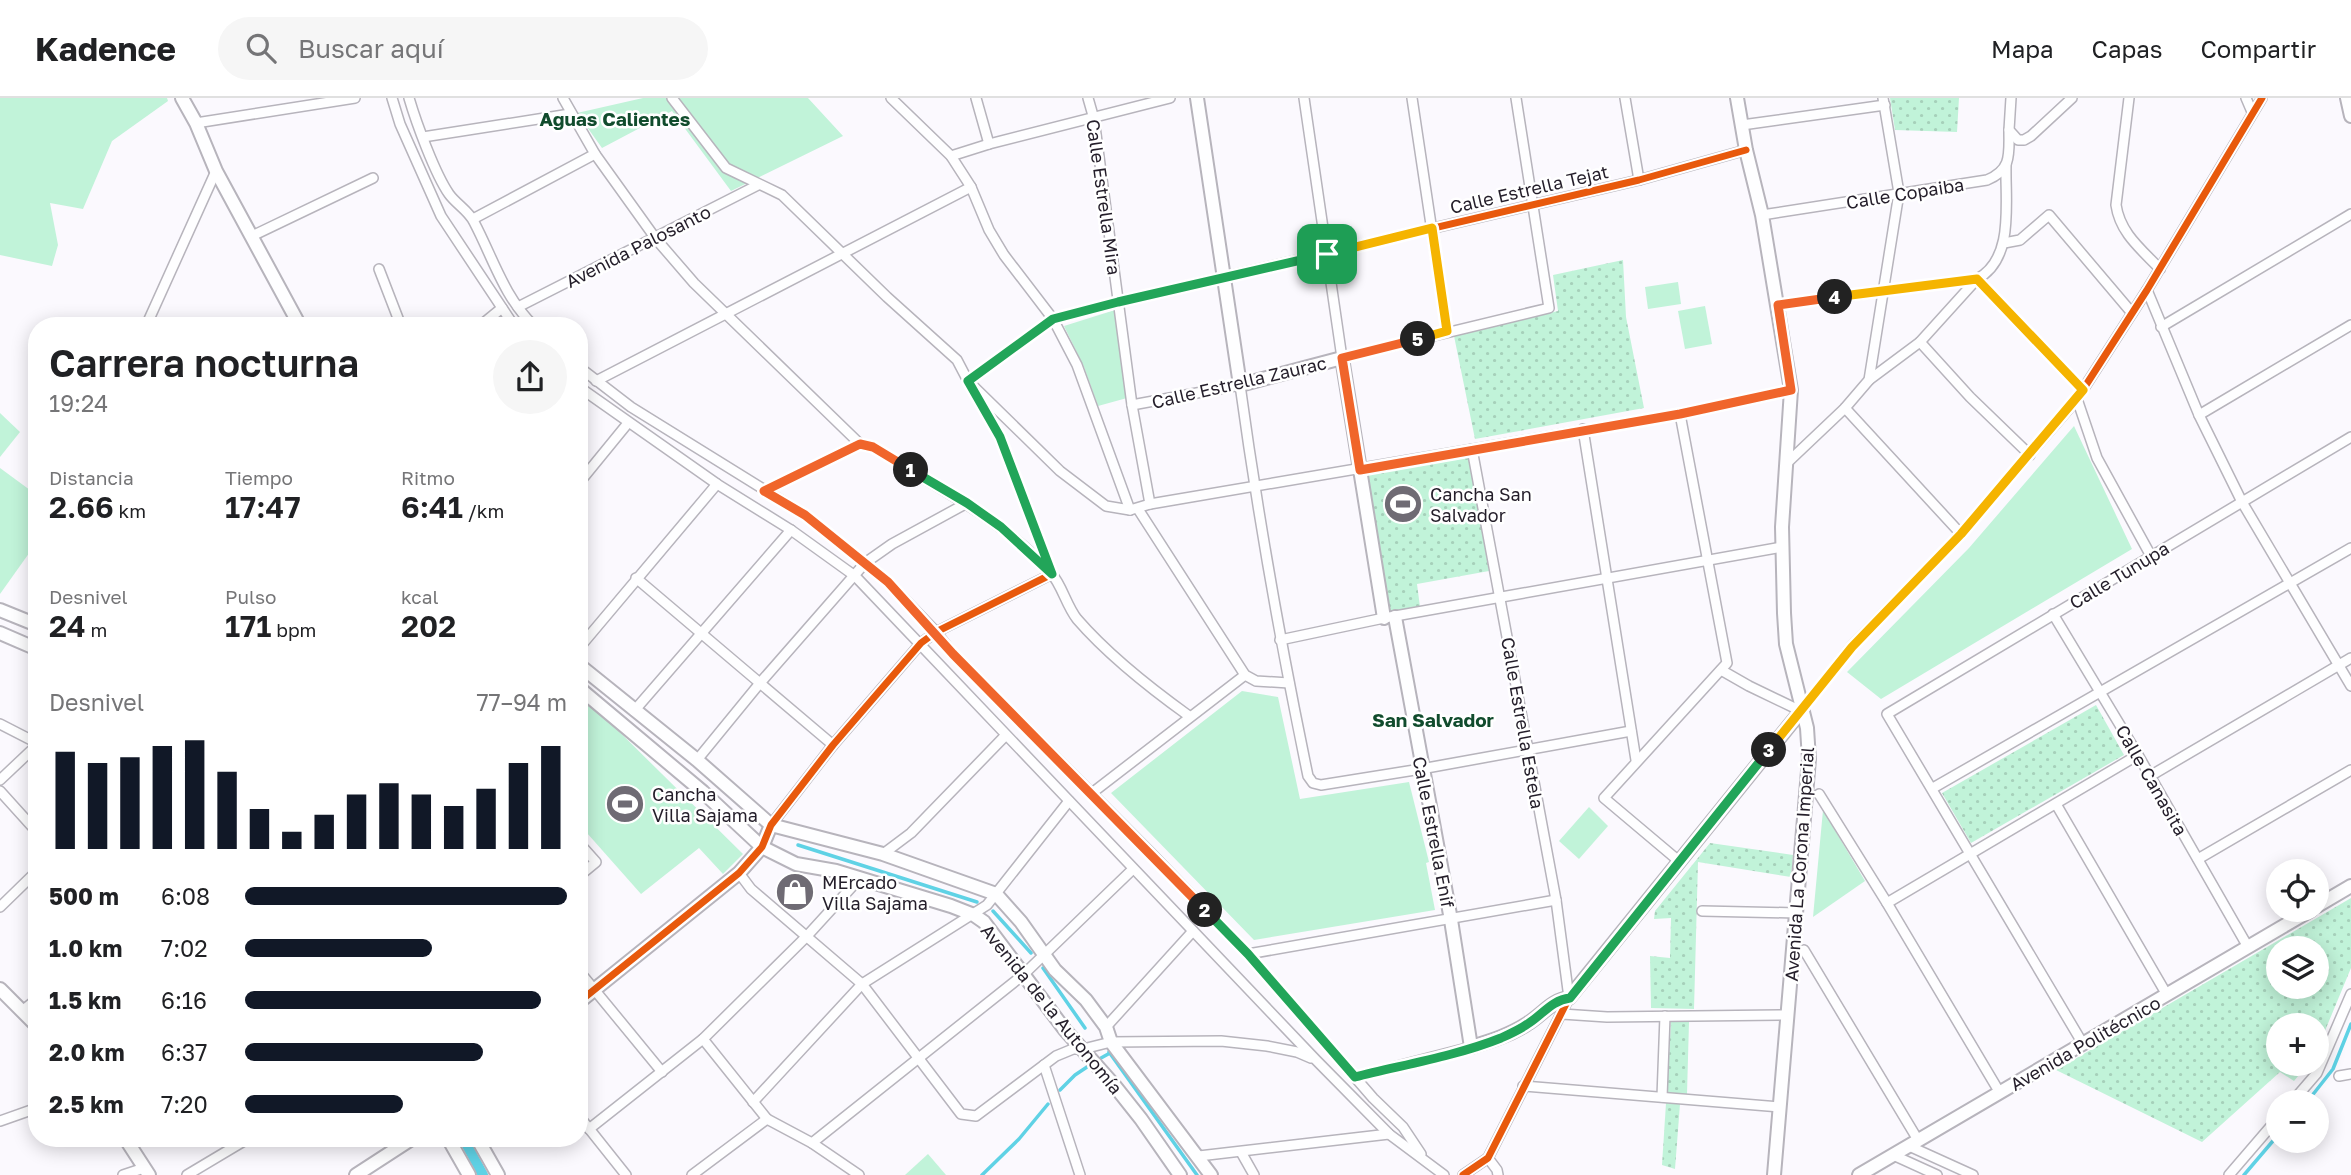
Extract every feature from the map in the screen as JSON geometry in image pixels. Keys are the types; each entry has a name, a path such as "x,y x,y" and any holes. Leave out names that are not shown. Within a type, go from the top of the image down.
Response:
{"street":[{"path":"182,98 196,123 216,171 295,317"},
{"path":"196,123 355,98"},
{"path":"392,98 400,124 441,216 508,317"},
{"path":"409,98 423,137 449,193 473,219 498,276 526,317"},
{"path":"563,98 595,154 656,239 726,314 860,444 873,447 967,503 1001,527 1052,574"},
{"path":"672,98 726,168 782,195 887,297 957,360 1000,437 1052,574 1076,617 1143,682 1189,716"},
{"path":"891,98 951,156 971,187 989,230 1004,255 1053,319 1077,365 1094,415 1134,510 1245,675 1256,681 1289,683"},
{"path":"976,98 989,144"},
{"name":"Calle Estrella Mira","path":"1088,98 1094,119 1132,405 1150,504"},
{"path":"951,156 1170,98"},
{"path":"1197,98 1254,487 1280,640 1308,776 1313,783 1321,785 1631,732"},
{"path":"1304,98 1342,358"},
{"path":"1412,98 1447,331"},
{"path":"1516,98 1534,203"},
{"path":"1625,98 1639,180"},
{"name":"Avenida La Corona Imperial","path":"1737,98 1762,215 1791,390 1782,547 1786,644 1807,728 1809,759 1774,1175"},
{"path":"1778,305 1977,279 1989,273 2004,243 2011,98"},
{"path":"2009,130 2018,140 2024,140 2072,98"},
{"path":"2129,98 2116,205 2118,219 2123,230 2160,269"},
{"path":"2246,98 2252,112"},
{"path":"1463,1175 1488,1158 1570,998 1852,647 1961,534 2077,399 2133,313 2262,98"},
{"path":"2347,98 2351,116"},
{"path":"1742,125 1884,101 1899,193 1869,380"},
{"path":"423,137 570,114"},
{"name":"Calle Estrella Tejat","path":"968,381 1053,319 1639,180 1746,150"},
{"path":"473,219 595,154"},
{"name":"Calle Copaiba","path":"1762,215 1987,180 1998,175 2006,165"},
{"path":"150,317 216,171"},
{"path":"252,236 373,178"},
{"name":"Avenida Palosanto","path":"518,307 758,185"},
{"path":"596,381 971,187"},
{"name":"Calle Estrella Zaurac","path":"1132,405 1240,384 1549,308 1534,203"},
{"path":"2161,327 2351,214"},
{"path":"2004,243 2020,240 2049,215 2133,313"},
{"path":"379,269 398,317"},
{"path":"1787,463 1845,408 1869,380 1920,342 1977,279"},
{"path":"1977,279 2083,390"},
{"path":"2147,290 2199,415 2242,502 2351,686"},
{"path":"491,317 502,308"},
{"path":"2199,415 2351,325"},
{"path":"1920,342 1970,397 2030,455"},
{"name":"Calle Estrella Enif","path":"1342,358 1360,470 1451,920 1471,1047"},
{"path":"588,374 631,407 805,515 888,582 936,632 953,654 1248,954 1355,1077 1403,1127 1424,1158"},
{"path":"968,381 1060,471 1106,506 1134,510 1150,504 1680,414 1791,390"},
{"path":"588,394 855,576 1315,1060 1390,1135 1444,1175"},
{"path":"2077,399 2097,458 2151,556"},
{"path":"1845,408 1961,534"},
{"path":"1679,862 1604,797 1727,663 1680,414"},
{"path":"588,472 628,423"},
{"path":"1583,429 1636,760"},
{"name":"Calle Tunupa","path":"1933,788 1887,714 2351,437"},
{"path":"764,491 860,444"},
{"name":"Calle Estrella Estela","path":"1472,449 1556,900 1570,998"},
{"path":"588,637 717,484"},
{"path":"697,760 760,683 865,564 892,544 967,503"},
{"path":"634,711 791,530"},
{"path":"1280,640 1500,597 1782,547"},
{"path":"2083,1044 1933,788 2351,548"},
{"path":"588,995 739,873 762,847 771,825 833,745 920,643 936,632 1052,574"},
{"path":"636,578 833,745"},
{"path":"0,610 28,621"},
{"name":"Calle Canasita","path":"2053,614 2248,947"},
{"path":"0,633 28,645"},
{"path":"2150,776 2351,658"},
{"path":"1721,670 1801,711"},
{"name":"Avenida de la Autonomía","path":"588,673 697,760 771,825 883,854 996,894 1021,922 1055,970 1086,1000 1106,1027 1111,1042 1211,1175"},
{"path":"1092,793 1245,675"},
{"name":"Avenida de la Autonomía","path":"588,695 704,792 762,847 796,864 836,871 951,906 984,922 1023,975 1141,1119 1175,1173"},
{"path":"0,724 28,739"},
{"path":"883,854 911,833 1005,736"},
{"path":"0,780 28,753"},
{"path":"1887,903 2138,755"},
{"path":"2198,859 2351,769"},
{"path":"0,791 28,822"},
{"path":"1819,794 2000,1093"},
{"path":"753,1102 862,984 974,915 996,894 1069,802"},
{"path":"2056,804 2167,995"},
{"path":"588,853 596,862 588,869"},
{"path":"812,1143 1023,975 1133,869"},
{"path":"739,873 751,889 862,984 961,1114 976,1116 1065,1051 1111,1042 1221,1041 1297,1052 1315,1060"},
{"path":"626,1175 589,1129 703,1039 807,936 859,878"},
{"path":"0,907 28,880"},
{"path":"2329,899 2351,886"},
{"path":"1248,954 1556,900"},
{"path":"1702,911 1797,914"},
{"name":"Avenida Politécnico","path":"1859,1175 2291,922"},
{"path":"1106,1027 1193,931"},
{"path":"1804,950 1914,1143 1973,1175"},
{"path":"588,981 662,1072"},
{"path":"0,989 28,1017"},
{"path":"2302,1090 2317,1073 2351,994"},
{"path":"1355,1077 1501,1038 1529,1023 1552,1004 1570,998"},
{"path":"22,1011 28,1006"},
{"path":"1562,1014 1607,1017 1788,1015"},
{"path":"1662,1097 1665,1016"},
{"path":"703,1039 767,1119 812,1143 859,1175"},
{"path":"1044,1065 1080,1175"},
{"path":"2339,1076 2351,1074"},
{"path":"1523,1086 1780,1107"},
{"path":"0,1121 28,1111"},
{"path":"692,1175 767,1119"},
{"path":"2229,1175 2266,1132"},
{"path":"1199,1157 1390,1135"},
{"path":"123,1175 146,1171 131,1147"},
{"path":"187,1175 234,1147"},
{"path":"356,1175 399,1147"},
{"path":"453,1147 469,1175"},
{"path":"482,1147 498,1175"},
{"path":"1241,1152 1254,1175"},
{"path":"1893,1155 1937,1175"},
{"path":"1488,1158 1498,1175"}],"green space":[{"path":"0,98 167,98 168,101 112,141 83,209 50,203 58,245 52,266 0,255"},
{"path":"643,98 808,98 843,136 731,191 672,111 602,148 577,113"},
{"path":"1890,98 1959,98 1957,132 1895,130"},
{"path":"1623,260 1626,317 1644,408 1475,439 1454,336 1558,311 1553,275"},
{"path":"1678,282 1681,304 1648,309 1645,287"},
{"path":"1705,306 1712,344 1685,349 1678,311"},
{"path":"1115,310 1127,398 1098,406 1084,367 1064,326"},
{"path":"0,413 20,432 0,457"},
{"path":"2074,426 2132,549 1881,699 1847,672 1969,548"},
{"path":"1469,456 1489,571 1417,584 1420,607 1390,612 1365,475"},
{"path":"0,468 28,489 28,555 0,594"},
{"path":"1242,691 1278,697 1300,799 1409,782 1429,862 1426,863 1435,910 1254,940 1111,793"},
{"path":"588,701 743,854 723,874 699,848 641,894 588,834"},
{"path":"2096,705 2124,755 1971,843 1942,793"},
{"path":"1589,807 1608,826 1579,859 1559,841"},
{"path":"1823,810 1865,881 1813,917"},
{"path":"1710,843 1793,855 1791,877 1698,862 1694,1009 1651,1008 1650,956 1670,958 1671,918 1654,919 1655,911"},
{"path":"2351,898 2351,968 2329,1021 2329,1013 2266,1013 2266,1076 2276,1076 2202,1142 2056,1070 2266,948 2266,999 2329,999 2329,936 2286,936 2310,922 2329,922 2329,911"},
{"path":"1671,1022 1689,1022 1687,1094 1667,1093"},
{"path":"1666,1103 1680,1104 1675,1169 1662,1165"},
{"path":"928,1154 946,1175 905,1175"}],"waterway":[{"path":"798,845 977,902"},
{"path":"993,911 1031,953"},
{"path":"1043,968 1085,1028"},
{"path":"2316,1090 2333,1069 2351,1024"},
{"path":"1109,1052 1197,1175"},
{"path":"1101,1058 1110,1053"},
{"path":"1060,1090 1087,1067"},
{"path":"982,1175 1019,1139 1048,1104"},
{"path":"468,1147 483,1175"},
{"path":"2244,1175 2266,1149"}],"cycle path":[{"path":"1463,1175 1488,1158 1569,998 1851,647 1961,534 2077,399 2147,290 2262,98"},
{"path":"588,995 739,873 762,847 771,825 833,745 921,643 936,632 1052,574 1000,437 968,381 1053,319 1639,180 1746,150"}],"place":[{"name":"Cancha San Salvador","path":"1403,504"},
{"name":"Cancha Villa Sajama","path":"625,804"},
{"name":"MErcado Villa Sajama","path":"795,892"}],"district":[{"name":"Aguas Calientes","path":"615,118"},
{"name":"San Salvador","path":"1433,719"}],"route":[{"path":"1432,228 1447,331 1342,358 1360,470 1680,414 1791,390 1778,305 1977,279 2083,390 1961,534 1852,647 1570,998 1552,1004 1529,1023 1501,1038 1355,1077 1248,954 953,654 936,632 888,582 805,515 764,491 860,444 873,447 967,503 1001,527 1052,574 1000,437 968,381 1053,319 1327,254 1432,228"}]}
